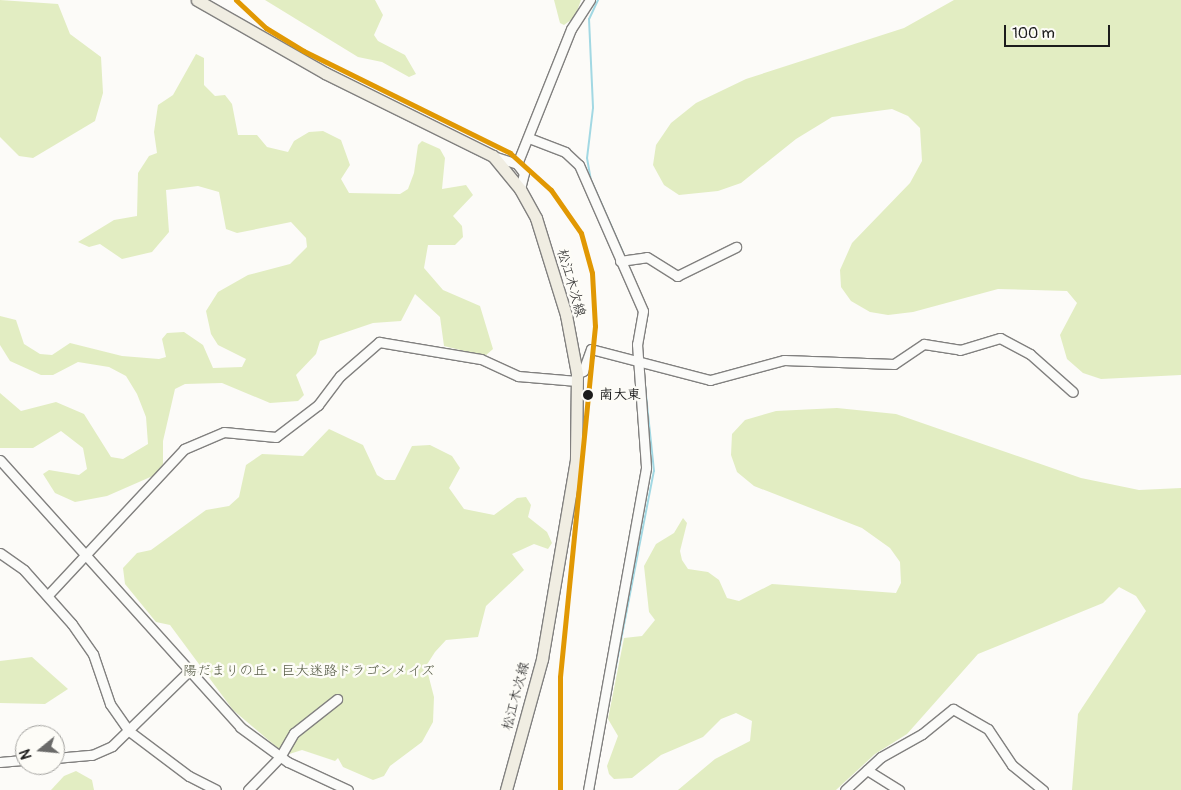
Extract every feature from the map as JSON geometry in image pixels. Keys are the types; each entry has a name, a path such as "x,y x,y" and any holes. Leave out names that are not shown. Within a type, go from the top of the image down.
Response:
{"main road":[{"name":"松江木次線","path":"197,0 325,73 493,156 520,188 552,266 577,378 576,460 561,566 542,659 506,790"}],"street":[{"path":"516,164 529,138 571,29 590,0"},
{"path":"529,138 576,160 604,213 640,296 643,311 641,362 646,468 588,790"},
{"path":"493,156 516,164 524,173 520,188"},
{"path":"623,259 647,257 677,276 736,247"},
{"path":"48,594 184,449 224,432 276,437 318,405 340,376 379,342 481,359 518,376 577,378 583,371 589,349 710,380 784,360 894,364 924,344 960,350 1004,338 1030,354 1073,392"},
{"path":"0,460 240,727 280,757 348,790"},
{"path":"0,553 48,594 93,654 110,704 129,731 189,776 216,790"},
{"path":"65,757 92,755 112,746 190,670"},
{"path":"248,790 280,757 294,733 337,699"},
{"path":"845,790 867,770 953,709 988,729 1012,765 1043,790"},
{"path":"0,762 15,761"},
{"path":"867,770 899,790"}],"green space":[{"path":"0,0 58,4 70,34 101,57 103,93 95,121 33,158 19,156 0,137"},
{"path":"265,0 375,0 383,15 374,35 378,41 405,55 416,74 409,77 382,62 358,57"},
{"path":"554,0 581,0 575,17 564,25 560,23"},
{"path":"954,0 1181,0 1181,375 1101,379 1083,373 1067,359 1060,335 1077,303 1067,291 998,289 913,312 888,315 870,312 851,301 841,287 840,270 852,243 910,183 922,161 920,128 908,116 892,109 832,117 796,139 741,183 718,191 679,195 664,185 653,165 656,145 671,123 696,103 746,79 904,28"},
{"path":"196,54 204,58 204,85 215,96 225,95 232,104 238,135 257,135 267,147 288,152 294,141 309,132 323,131 341,140 350,165 341,179 349,193 400,194 408,189 414,173 418,145 422,141 440,149 445,158 442,189 466,185 473,195 453,216 462,226 463,237 455,245 428,245 424,268 443,290 480,306 493,349 485,356 444,346 440,317 415,294 401,321 373,323 320,341 316,354 296,375 304,395 298,401 270,403 222,383 185,384 175,389 163,441 163,464 155,475 107,496 75,502 55,493 43,474 49,470 79,475 87,469 83,448 61,431 33,448 0,448 0,393 21,411 56,402 84,414 111,457 123,459 148,444 146,417 137,394 126,376 109,367 78,362 53,375 41,375 10,361 0,345 0,316 16,320 24,344 40,354 52,355 70,343 122,356 159,359 166,357 162,339 167,333 184,332 203,345 213,368 242,367 246,359 218,345 211,334 206,311 218,292 248,275 290,264 307,247 306,238 291,222 237,233 226,229 219,192 198,186 166,190 169,232 152,252 122,259 100,244 89,247 78,242 114,220 137,216 138,173 149,156 157,153 154,132 158,105 173,95"},
{"path":"837,408 896,414 1081,478 1139,490 1181,488 1181,790 1072,790 1078,714 1146,611 1136,596 1119,587 1103,603 978,654 907,734 875,754 836,790 678,790 715,759 750,741 752,721 736,713 721,719 703,737 661,755 632,778 614,779 609,774 607,766 618,736 608,719 624,638 642,636 655,620 649,612 644,566 656,544 674,533 683,518 687,523 680,551 682,560 688,569 708,572 719,580 727,598 739,601 772,584 896,593 901,583 900,562 890,548 862,528 754,486 737,472 731,455 732,434 745,420 776,411"},
{"name":"陽だまりの丘・巨大迷路ドラゴンメイズ","path":"329,429 363,445 377,475 385,480 395,480 412,446 430,445 452,456 460,468 449,488 464,509 494,515 517,498 526,497 531,505 528,517 547,532 552,543 548,549 534,544 512,554 524,570 486,606 478,637 446,640 435,652 426,666 434,697 433,722 422,742 390,766 384,776 373,780 343,767 338,758 335,761 302,750 286,755 233,710 170,625 156,622 125,584 123,568 137,553 151,550 206,510 229,506 239,497 246,465 262,454 303,456"},
{"path":"32,657 68,689 45,704 0,703 0,661"},
{"path":"76,771 92,780 94,790 51,790 64,776"}],"waterway":[{"path":"598,0 589,19 593,108 587,158 591,180 625,257"},
{"path":"627,262 648,312 641,349"},
{"path":"601,743 654,471 643,366"},
{"path":"594,778 594,790"}],"transit line":[{"path":"236,0 266,28 304,51 510,153 551,190 581,233 592,273 595,326 560,677 560,790"}],"place":[{"name":"南大東","path":"588,395"}]}
